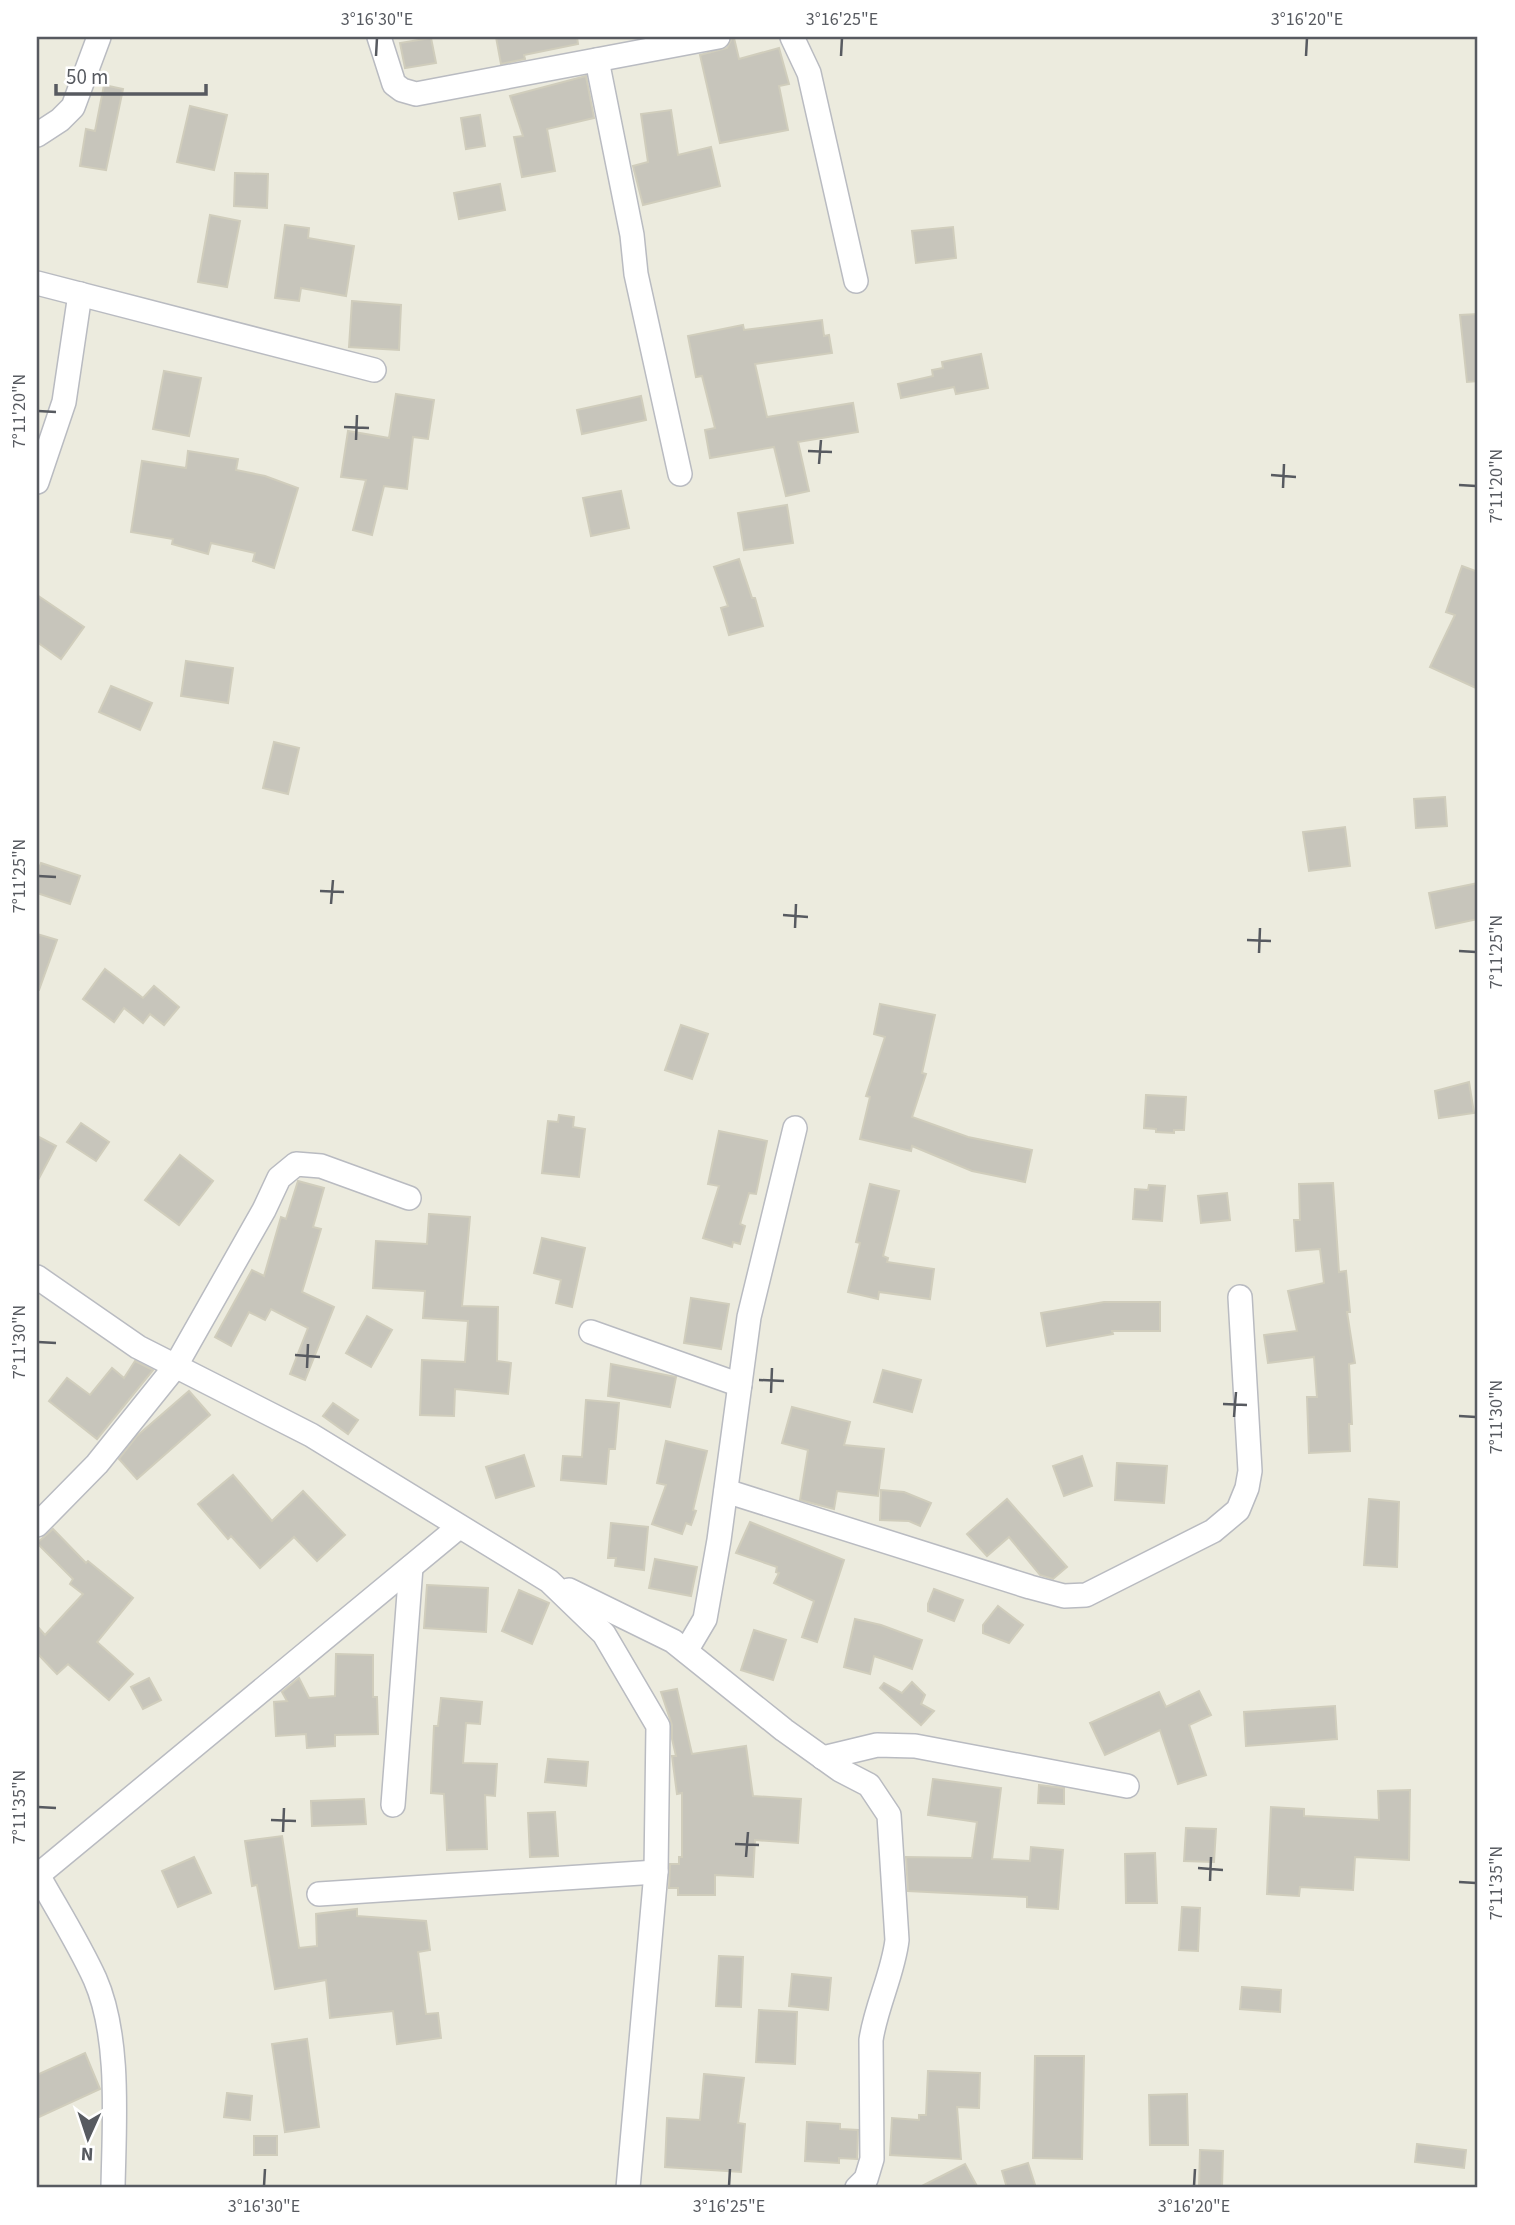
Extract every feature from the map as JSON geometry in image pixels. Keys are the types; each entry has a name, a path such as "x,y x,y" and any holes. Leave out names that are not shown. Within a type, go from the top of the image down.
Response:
{"street":[{"path":"37,135 60,120 73,107 99,37"},
{"path":"379,37 394,84 402,90 416,94 718,37"},
{"path":"792,37 809,73 856,282"},
{"path":"597,60 632,235 636,274 680,474"},
{"path":"37,283 374,370"},
{"path":"37,482 64,402 80,294"},
{"path":"686,1651 705,1619 726,1491 749,1317 795,1128"},
{"path":"37,1525 97,1464 175,1367 264,1210 279,1178 296,1164 321,1166 409,1198"},
{"path":"37,1277 138,1347 311,1435 549,1581 673,1641 785,1730 869,1785 889,1815 897,1940 895,1956 873,2023 872,2159 866,2179 857,2188"},
{"path":"726,1491 1030,1587 1064,1595 1086,1595 1213,1531 1238,1510 1247,1488 1250,1471 1240,1297"},
{"path":"591,1332 740,1385"},
{"path":"113,2188 114,2091 111,2037 96,1981 37,1875 459,1527"},
{"path":"393,1805 411,1567"},
{"path":"549,1581 604,1634 659,1726 656,1872 628,2188"},
{"path":"824,1758 877,1745 915,1746 1127,1786"},
{"path":"319,1894 656,1872"}],"building":[{"path":"496,37 577,37 578,44 524,55 525,59 501,64"},
{"path":"431,38 436,63 405,68 400,43"},
{"path":"732,38 739,59 779,48 789,84 779,86 788,130 720,143 700,55 727,48"},
{"path":"586,76 594,118 547,129 555,171 522,177 514,137 523,136 510,96"},
{"path":"104,85 123,89 106,170 80,166 86,129 95,131"},
{"path":"190,106 227,115 214,170 177,162"},
{"path":"671,110 678,155 711,147 720,186 643,205 633,166 648,162 641,114"},
{"path":"480,115 485,146 466,149 461,118"},
{"path":"235,173 268,174 267,208 234,206"},
{"path":"500,184 505,210 459,219 454,193"},
{"path":"210,215 240,221 227,287 198,282"},
{"path":"285,225 309,228 308,238 354,246 346,296 301,288 299,301 275,298"},
{"path":"953,227 956,258 916,263 912,231"},
{"path":"352,301 401,305 399,350 349,347"},
{"path":"1478,314 1478,381 1467,382 1460,315"},
{"path":"822,320 824,336 829,335 832,353 755,364 767,417 853,403 858,432 798,442 809,491 786,496 774,447 710,458 705,430 715,428 702,376 696,377 688,336 743,325 744,330"},
{"path":"981,354 988,388 956,394 954,387 901,398 898,384 933,376 932,370 943,368 942,362"},
{"path":"164,371 201,378 189,436 153,429"},
{"path":"396,394 434,400 428,439 413,437 407,489 384,486 372,535 353,530 366,480 341,477 348,431 389,438"},
{"path":"641,396 646,420 582,434 577,410"},
{"path":"188,451 238,459 236,470 265,476 298,488 274,568 253,561 255,553 211,543 208,554 172,544 173,539 131,532 142,461 186,468"},
{"path":"621,491 629,528 591,536 583,498"},
{"path":"787,505 793,543 744,550 738,513"},
{"path":"739,559 763,626 729,635 721,608 728,606 714,567"},
{"path":"1462,566 1478,572 1478,689 1430,667 1455,615 1446,612"},
{"path":"37,595 84,627 61,659 37,642"},
{"path":"186,661 233,668 228,703 181,696"},
{"path":"111,686 152,703 140,730 99,712"},
{"path":"274,742 299,748 288,794 263,788"},
{"path":"1445,797 1447,826 1416,828 1414,799"},
{"path":"1345,827 1350,866 1309,871 1303,832"},
{"path":"41,863 80,876 70,904 37,893 37,874"},
{"path":"1478,883 1478,919 1436,928 1429,893"},
{"path":"37,934 57,940 39,990 37,990"},
{"path":"105,969 143,998 154,986 179,1007 164,1025 150,1014 143,1023 124,1008 114,1022 83,999"},
{"path":"880,1004 935,1015 922,1073 926,1074 912,1117 968,1137 1032,1150 1025,1182 972,1171 912,1146 911,1151 860,1139 870,1097 866,1096 885,1037 874,1034"},
{"path":"681,1025 708,1034 692,1079 665,1070"},
{"path":"1469,1082 1474,1113 1439,1118 1435,1091"},
{"path":"1146,1095 1186,1097 1184,1130 1174,1130 1174,1133 1144,1128"},
{"path":"559,1115 574,1117 573,1127 585,1129 579,1177 542,1173 548,1121 558,1122"},
{"path":"81,1123 109,1142 96,1161 67,1142"},
{"path":"719,1131 767,1141 756,1194 749,1193 740,1224 745,1226 740,1244 733,1242 732,1247 703,1238 719,1186 708,1184"},
{"path":"37,1136 56,1146 37,1182"},
{"path":"180,1155 213,1181 179,1225 145,1200"},
{"path":"298,1181 324,1188 313,1227 321,1229 302,1292 334,1307 305,1380 290,1374 308,1328 271,1309 265,1320 249,1312 231,1346 215,1337 252,1270 264,1276 281,1217 286,1219"},
{"path":"1333,1183 1339,1272 1346,1271 1350,1312 1347,1312 1355,1363 1349,1364 1352,1424 1349,1424 1350,1451 1309,1453 1307,1397 1317,1397 1314,1357 1268,1363 1264,1335 1297,1331 1288,1291 1324,1283 1320,1249 1296,1251 1294,1220 1300,1220 1299,1184"},
{"path":"870,1184 899,1191 883,1256 888,1258 887,1262 934,1269 930,1299 879,1292 878,1299 848,1292 860,1243 856,1242"},
{"path":"1149,1185 1165,1186 1162,1221 1133,1219 1135,1189 1148,1190"},
{"path":"1227,1193 1230,1220 1201,1223 1198,1196"},
{"path":"429,1214 470,1217 462,1306 498,1307 497,1361 511,1363 508,1394 455,1389 454,1416 420,1415 422,1360 465,1362 468,1321 423,1318 425,1291 373,1288 376,1241 427,1244"},
{"path":"542,1238 585,1248 572,1307 556,1303 561,1280 534,1273"},
{"path":"691,1298 729,1304 721,1349 684,1343"},
{"path":"1104,1302 1160,1302 1160,1331 1112,1331 1113,1334 1047,1346 1041,1313"},
{"path":"367,1316 392,1330 371,1367 346,1353"},
{"path":"135,1361 153,1370 97,1439 49,1401 67,1378 90,1395 112,1368 124,1378"},
{"path":"611,1364 676,1377 670,1407 608,1396"},
{"path":"883,1370 921,1380 912,1412 874,1402"},
{"path":"189,1391 210,1415 137,1479 119,1459 137,1436"},
{"path":"586,1400 619,1403 615,1449 609,1449 606,1484 561,1480 563,1456 582,1457"},
{"path":"333,1403 358,1420 348,1434 323,1416"},
{"path":"792,1407 850,1422 844,1445 884,1449 878,1496 837,1491 834,1509 800,1500 808,1450 782,1443"},
{"path":"666,1441 707,1451 693,1510 696,1511 691,1525 686,1523 682,1534 652,1524 666,1485 657,1483"},
{"path":"524,1455 534,1486 496,1498 486,1467"},
{"path":"1082,1456 1092,1486 1064,1496 1053,1466"},
{"path":"1117,1463 1167,1466 1164,1503 1115,1500"},
{"path":"233,1475 272,1521 303,1491 345,1535 317,1561 294,1537 260,1568 231,1536 228,1539 198,1504"},
{"path":"881,1490 904,1492 931,1503 920,1526 909,1521 880,1520"},
{"path":"1007,1499 1067,1567 1053,1579 1040,1575 1009,1537 987,1556 967,1534"},
{"path":"1369,1499 1399,1502 1397,1567 1364,1565"},
{"path":"750,1522 844,1560 817,1642 802,1637 814,1601 774,1583 779,1573 776,1572 777,1567 736,1553"},
{"path":"611,1523 648,1527 644,1570 615,1566 616,1558 608,1558"},
{"path":"53,1529 86,1563 88,1561 133,1598 97,1642 133,1674 109,1700 68,1664 57,1674 37,1653 37,1626 45,1635 83,1594 70,1584 73,1579 37,1543"},
{"path":"655,1559 697,1567 691,1596 649,1588"},
{"path":"427,1585 488,1588 486,1632 424,1628"},
{"path":"934,1589 963,1600 954,1621 928,1611"},
{"path":"519,1590 549,1603 532,1644 502,1631"},
{"path":"998,1606 1023,1625 1009,1643 983,1633 983,1625"},
{"path":"855,1619 922,1640 912,1669 874,1656 870,1674 844,1667"},
{"path":"754,1630 786,1640 773,1680 741,1670"},
{"path":"336,1654 373,1655 373,1697 377,1697 378,1734 335,1735 335,1746 307,1748 306,1734 276,1736 274,1702 287,1701 282,1692 299,1678 309,1698 335,1696"},
{"path":"149,1678 161,1700 143,1709 131,1687"},
{"path":"912,1682 925,1695 921,1704 934,1711 921,1725 880,1688 884,1683 902,1693"},
{"path":"677,1689 692,1754 746,1746 753,1796 801,1799 798,1843 755,1840 753,1877 715,1875 715,1895 678,1895 678,1888 669,1888 670,1864 679,1864 679,1857 682,1857 682,1793 677,1794 672,1756 676,1756 672,1725 661,1692"},
{"path":"1199,1691 1211,1715 1189,1725 1206,1775 1178,1784 1160,1730 1105,1755 1090,1723 1159,1692 1166,1707"},
{"path":"441,1698 482,1702 480,1724 466,1723 463,1763 497,1764 495,1796 485,1795 487,1849 447,1850 444,1794 431,1793 434,1726 438,1726"},
{"path":"1335,1706 1337,1739 1246,1746 1244,1712"},
{"path":"548,1759 588,1762 586,1786 545,1782"},
{"path":"933,1779 1001,1788 992,1859 1030,1861 1031,1847 1063,1850 1058,1909 1027,1907 1027,1897 908,1891 906,1857 972,1858 977,1822 928,1815"},
{"path":"1039,1785 1064,1788 1064,1804 1038,1803"},
{"path":"1410,1790 1409,1860 1355,1857 1353,1890 1300,1887 1299,1896 1267,1894 1271,1807 1304,1809 1304,1816 1379,1820 1378,1791"},
{"path":"364,1799 366,1824 312,1826 311,1801"},
{"path":"555,1812 558,1856 530,1857 528,1813"},
{"path":"1186,1828 1216,1829 1214,1862 1184,1861"},
{"path":"282,1836 299,1948 317,1946 316,1914 357,1909 357,1916 426,1921 430,1950 418,1952 426,2014 438,2013 441,2038 397,2044 393,2011 330,2018 326,1980 275,1989 257,1885 252,1886 245,1841"},
{"path":"1155,1853 1157,1903 1126,1903 1125,1854"},
{"path":"194,1857 211,1893 178,1907 162,1871"},
{"path":"1182,1907 1200,1908 1198,1951 1179,1950"},
{"path":"719,1956 743,1957 741,2007 716,2006"},
{"path":"792,1974 831,1978 828,2010 789,2006"},
{"path":"1242,1987 1281,1990 1280,2012 1240,2009"},
{"path":"759,2010 797,2012 795,2064 756,2062"},
{"path":"307,2039 319,2127 285,2132 272,2044"},
{"path":"85,2053 100,2089 37,2118 37,2075"},
{"path":"1035,2056 1084,2056 1082,2159 1033,2158"},
{"path":"928,2071 980,2073 979,2108 957,2107 961,2159 890,2155 892,2118 919,2120 919,2115 926,2115"},
{"path":"704,2074 744,2078 738,2123 745,2124 741,2172 665,2167 667,2118 700,2120"},
{"path":"227,2093 252,2096 250,2120 224,2117"},
{"path":"1187,2094 1188,2145 1150,2145 1149,2095"},
{"path":"807,2122 840,2124 840,2129 858,2130 857,2159 839,2158 839,2163 805,2161"},
{"path":"254,2136 277,2136 277,2155 254,2155"},
{"path":"1417,2144 1466,2150 1464,2168 1415,2162"},
{"path":"1200,2150 1223,2151 1222,2188 1199,2188"},
{"path":"1028,2163 1036,2188 1007,2188 1002,2171"},
{"path":"965,2164 978,2188 918,2188"}]}
